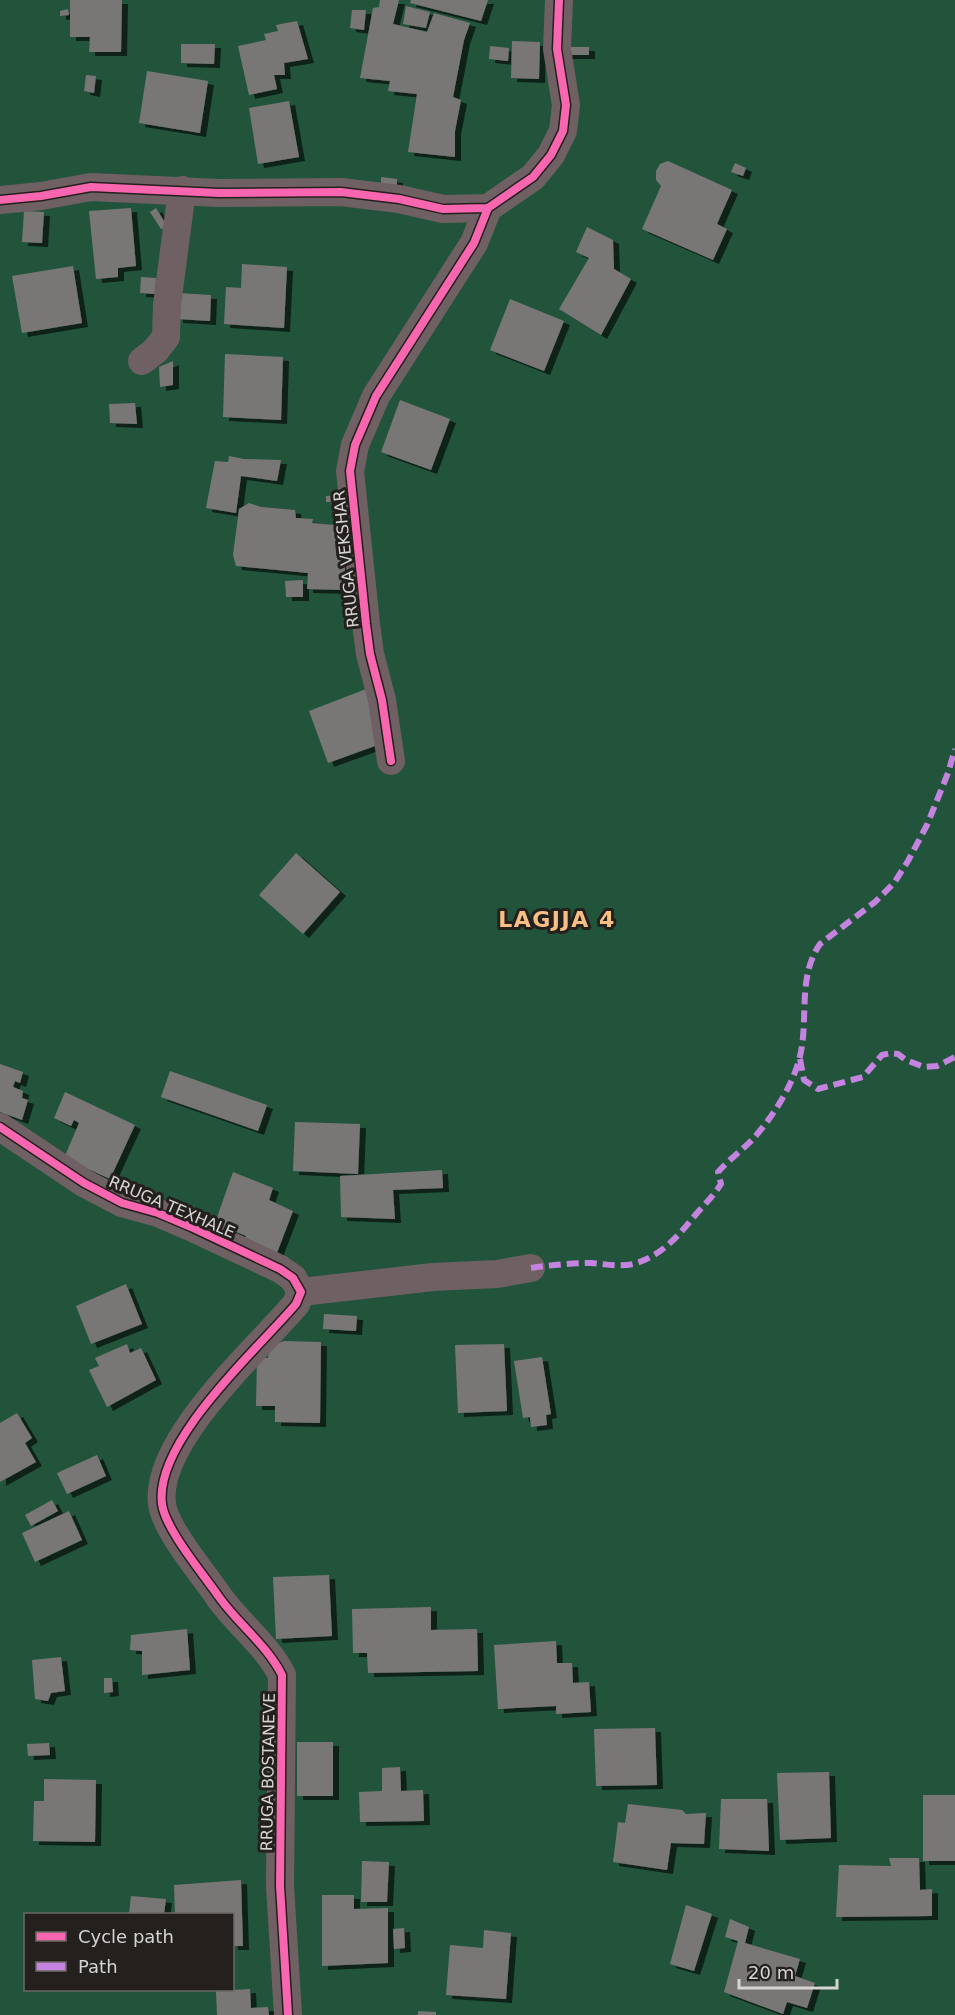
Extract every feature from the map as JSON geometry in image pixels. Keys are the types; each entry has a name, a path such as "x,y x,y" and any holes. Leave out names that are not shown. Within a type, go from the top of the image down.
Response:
{"street":[{"path":"0,200 41,196 91,187 219,193 341,192 399,199 443,209 488,208 533,177 551,155 563,131 566,105 557,49 559,0"},
{"path":"142,361 155,351 166,337 167,305 182,190"},
{"name":"RRUGA VEKSHAR","path":"390,761 382,700 370,654 350,471 355,445 376,396 474,243 488,208"},
{"name":"RRUGA TEXHALE","path":"0,1127 84,1183 122,1203 158,1213 280,1269 293,1278 301,1292"},
{"path":"301,1292 433,1277 497,1274 531,1268"},
{"name":"RRUGA BOSTANEVE","path":"288,2015 280,1886 282,1675 267,1651 222,1601 173,1530 162,1505 163,1477 184,1433 234,1372 296,1304 301,1292"}],"green space":[{"path":"0,0 955,0 955,2015 0,2015"}],"building":[{"path":"70,0 122,0 121,52 89,52 90,37 70,37"},
{"path":"380,0 399,0 393,24 427,32 434,13 470,23 464,40 453,97 461,100 455,131 455,157 408,152 417,94 388,91 390,81 360,78 373,8 379,7"},
{"path":"411,0 488,0 481,21 410,3"},
{"path":"406,6 430,12 426,28 403,24"},
{"path":"68,9 69,15 60,16 60,11"},
{"path":"352,10 366,10 364,30 350,28"},
{"path":"297,21 308,59 284,63 285,75 274,75 277,89 249,95 238,46 266,40 264,34 278,31 276,25"},
{"path":"512,41 540,42 539,79 511,78"},
{"path":"181,44 215,44 214,64 181,63"},
{"path":"490,46 509,48 508,61 489,59"},
{"path":"565,47 589,47 589,55 565,55"},
{"path":"147,71 208,81 200,133 139,123"},
{"path":"86,75 96,76 94,93 84,91"},
{"path":"289,101 299,157 258,164 249,108"},
{"path":"668,161 732,190 717,224 727,229 713,260 642,229 661,186 656,180 656,171 660,164"},
{"path":"735,163 746,168 743,176 731,172"},
{"path":"381,177 397,179 397,186 381,184"},
{"path":"131,208 136,266 118,268 118,277 96,279 89,211"},
{"path":"156,208 167,226 161,229 150,212"},
{"path":"24,211 44,212 42,243 22,242"},
{"path":"587,227 613,240 614,269 631,279 601,335 559,309 589,258 576,252"},
{"path":"242,264 287,267 284,328 224,324 226,287 241,288"},
{"path":"73,266 82,323 22,333 12,276"},
{"path":"141,277 156,278 155,294 140,293"},
{"path":"178,293 211,295 210,321 177,319"},
{"path":"510,299 564,321 544,371 490,350"},
{"path":"225,354 283,357 281,420 223,417"},
{"path":"173,361 173,385 160,387 159,367"},
{"path":"400,400 450,419 431,470 381,452"},
{"path":"135,403 137,424 110,423 109,404"},
{"path":"229,456 244,459 281,460 277,481 241,476 236,513 206,508 215,461 228,462"},
{"path":"338,495 339,502 326,502 326,496"},
{"path":"249,503 261,507 295,510 296,518 313,519 312,523 345,526 345,590 307,589 308,573 236,566 233,555 239,509"},
{"path":"303,580 303,597 286,597 285,581"},
{"path":"366,689 386,742 328,763 309,711"},
{"path":"296,853 340,892 303,934 259,895"},
{"path":"0,1064 23,1072 20,1083 15,1081 13,1087 23,1091 22,1098 28,1100 22,1120 0,1112"},
{"path":"170,1071 267,1105 258,1131 161,1097"},
{"path":"65,1092 135,1125 110,1179 64,1158 79,1123 74,1120 71,1126 54,1118"},
{"path":"295,1122 360,1124 358,1174 293,1171"},
{"path":"442,1170 443,1188 393,1190 395,1219 341,1217 340,1176"},
{"path":"233,1172 273,1188 269,1200 293,1211 275,1258 243,1243 246,1236 215,1223"},
{"path":"126,1284 142,1324 91,1344 76,1306"},
{"path":"324,1314 357,1316 356,1331 323,1329"},
{"path":"284,1341 321,1342 320,1423 275,1422 275,1406 256,1406 257,1358 268,1358 269,1350"},
{"path":"127,1344 130,1353 141,1348 156,1380 107,1407 89,1370 99,1366 95,1358"},
{"path":"504,1344 507,1411 458,1413 455,1345"},
{"path":"542,1357 551,1414 546,1415 547,1425 531,1427 530,1417 523,1418 514,1361"},
{"path":"17,1413 32,1438 25,1443 36,1462 0,1482 0,1423"},
{"path":"97,1455 106,1476 67,1494 57,1473"},
{"path":"52,1500 58,1511 31,1526 25,1515"},
{"path":"69,1511 82,1540 35,1562 22,1533"},
{"path":"329,1575 332,1636 276,1639 273,1577"},
{"path":"431,1607 431,1630 477,1629 478,1671 368,1673 367,1653 353,1653 352,1609"},
{"path":"187,1629 190,1670 142,1675 142,1651 130,1650 131,1635"},
{"path":"556,1641 557,1663 572,1663 573,1683 589,1682 591,1712 556,1714 556,1706 498,1709 494,1645"},
{"path":"61,1657 65,1691 51,1693 48,1701 35,1699 32,1660"},
{"path":"104,1678 112,1678 113,1692 104,1693"},
{"path":"655,1728 657,1785 596,1786 594,1729"},
{"path":"297,1742 333,1742 333,1796 297,1796"},
{"path":"49,1743 50,1755 28,1756 27,1744"},
{"path":"400,1767 401,1791 423,1790 424,1821 360,1822 359,1792 382,1791 382,1768"},
{"path":"829,1772 831,1838 780,1840 777,1773"},
{"path":"44,1779 96,1780 95,1842 33,1841 34,1801 44,1801"},
{"path":"923,1795 955,1795 955,1861 923,1861"},
{"path":"721,1799 767,1799 769,1851 719,1849"},
{"path":"628,1804 682,1810 686,1814 706,1813 704,1844 671,1843 667,1870 613,1862 618,1822 625,1823"},
{"path":"889,1858 919,1858 920,1890 932,1889 932,1916 836,1917 839,1865 891,1866"},
{"path":"362,1861 389,1862 387,1902 361,1902"},
{"path":"241,1880 243,1946 234,1946 234,1913 175,1913 174,1885"},
{"path":"322,1895 354,1895 354,1909 388,1908 388,1963 322,1966"},
{"path":"131,1896 166,1899 164,1913 129,1913"},
{"path":"686,1905 712,1914 694,1971 670,1964"},
{"path":"730,1919 749,1927 745,1943 800,1959 795,1976 815,1983 807,2008 787,2002 783,2014 724,1992 738,1941 725,1937"},
{"path":"404,1928 405,1948 394,1949 393,1929"},
{"path":"484,1930 511,1933 506,1999 446,1995 450,1945 483,1948"},
{"path":"250,1989 251,2008 268,2007 269,2015 217,2015 216,1991"},
{"path":"418,2011 436,2012 436,2015 418,2015"}],"marked path":[{"path":"531,1268 584,1263 633,1264 653,1256 669,1244 713,1195 721,1184 718,1172 760,1131 781,1101 792,1079 803,1042 808,970 820,944 875,902 894,883 927,825 955,749"},
{"path":"800,1059 804,1080 818,1089 863,1077 882,1055 898,1054 924,1067 937,1066 955,1057"}],"cycle path":[{"path":"0,200 41,196 91,187 219,193 341,192 399,199 443,209 488,208 533,177 551,155 563,131 566,105 557,49 559,0"},
{"path":"391,761 382,700 370,654 350,471 355,445 376,396 474,243 488,208"},
{"path":"0,1127 84,1183 122,1203 158,1213 280,1269 293,1278 301,1292 296,1304 234,1371 191,1425 174,1453 164,1479 162,1504 170,1526 186,1552 227,1607 276,1664 282,1675 280,1886 288,2015"}],"district":[{"name":"LAGJJA 4","path":"557,919"}]}
